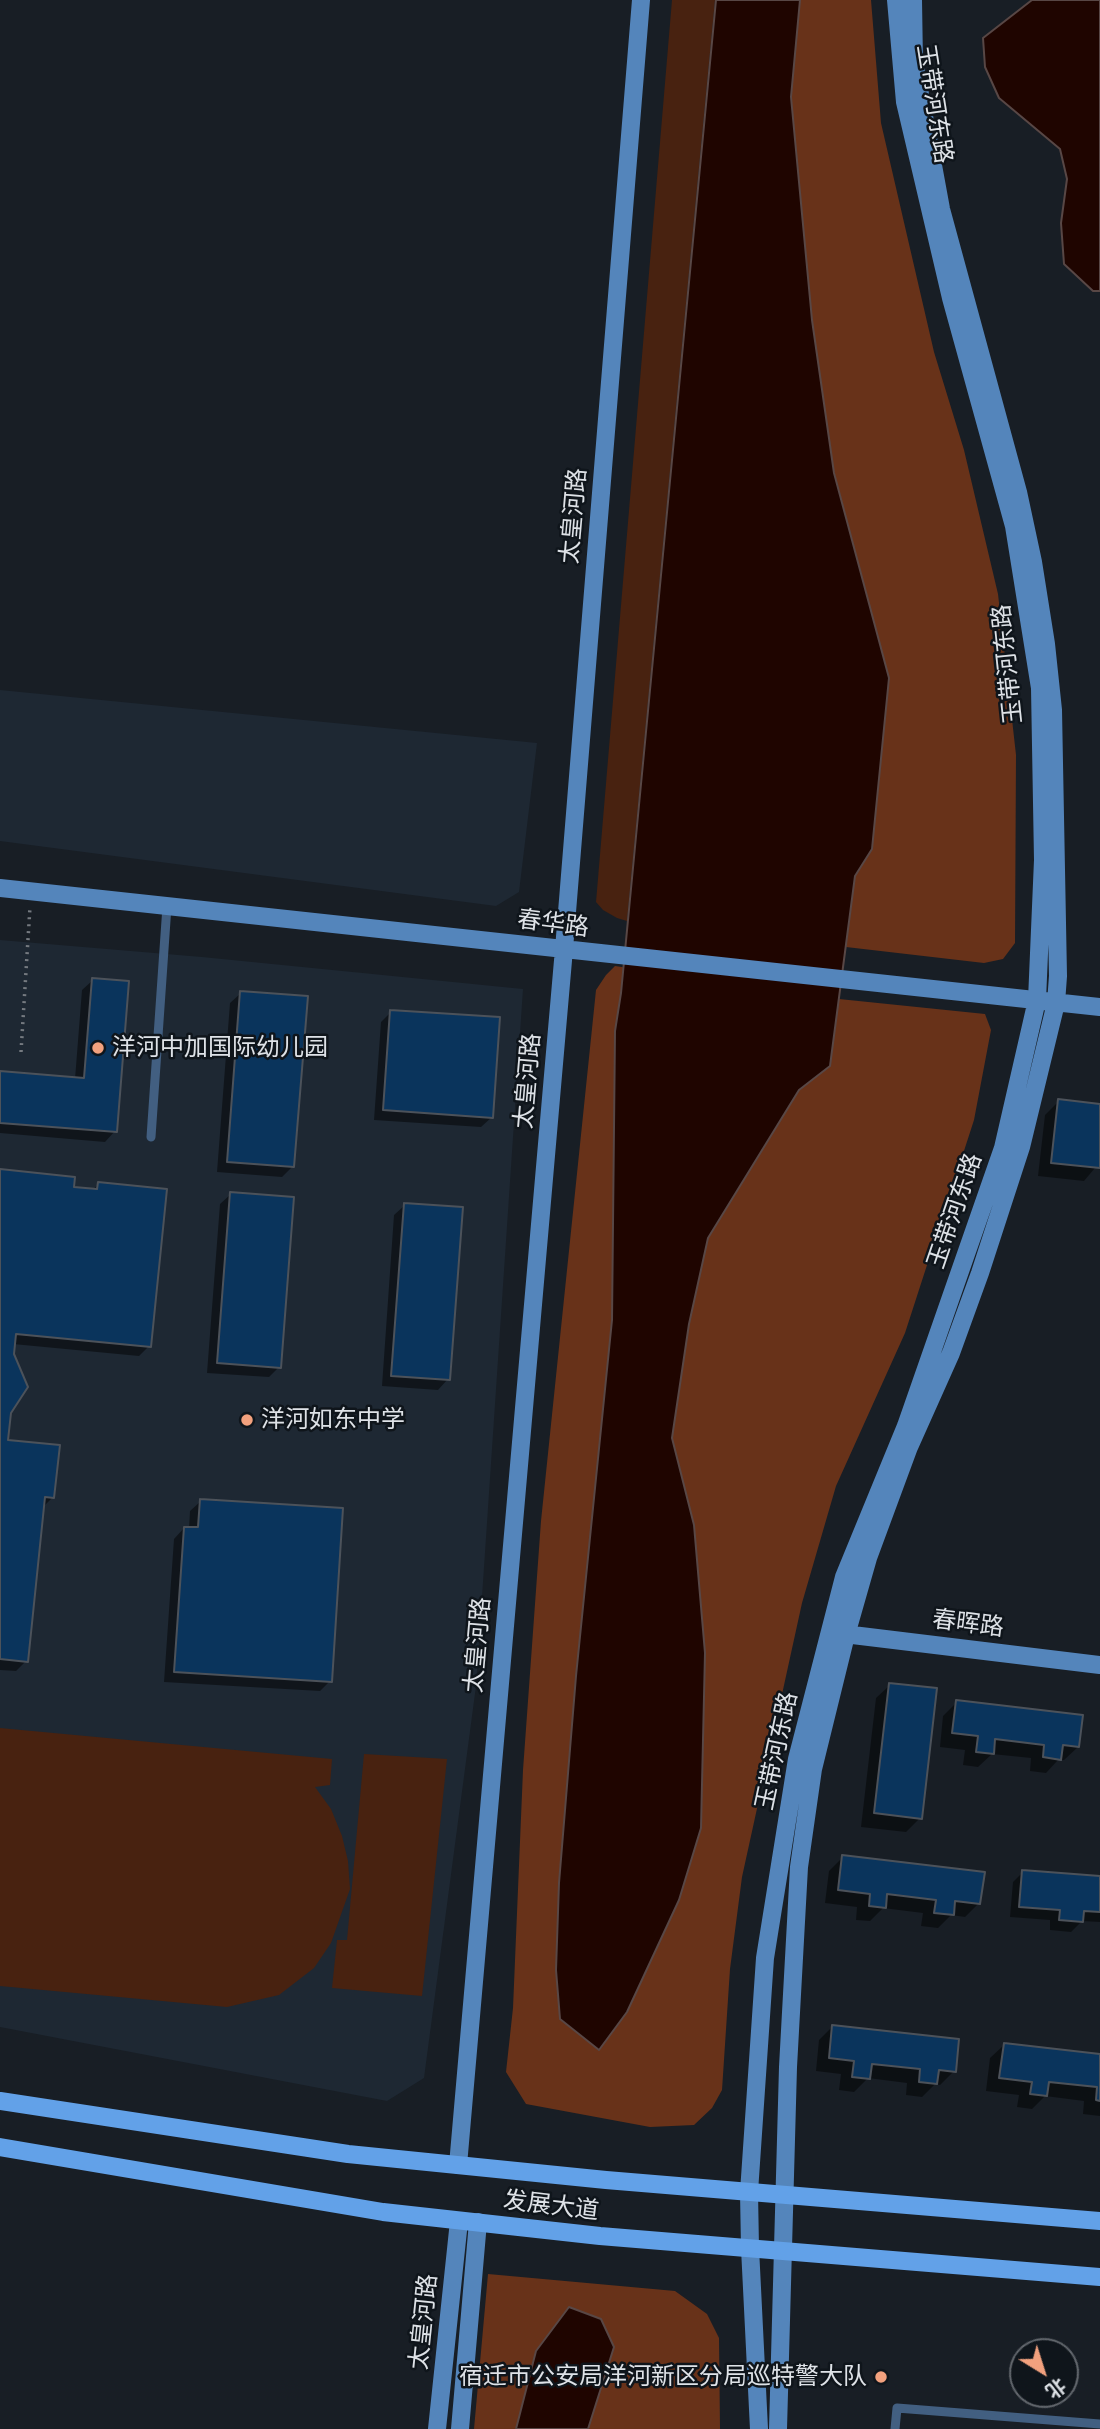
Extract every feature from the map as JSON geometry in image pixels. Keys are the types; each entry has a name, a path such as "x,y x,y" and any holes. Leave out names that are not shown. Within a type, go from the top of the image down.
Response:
{"main road":[{"name":"发展大道","path":"0,2101 348,2154 750,2192 1100,2221"},
{"name":"发展大道","path":"0,2147 383,2212 459,2221 600,2236 1100,2277"}],"street":[{"name":"太皇河路","path":"458,2165 564,949 641,0"},
{"name":"玉带河东路","path":"778,2429 788,2067 799,1867 813,1769 838,1634 844,1577 906,1426 1003,1148 1037,1000 1043,860 1040,688 1014,526 951,298 905,102 896,0"},
{"name":"玉带河东路","path":"759,2429 750,2248 750,2192 765,1958 797,1759 838,1634 909,1447 951,1353 980,1273 1021,1147 1056,1003 1056,812 1053,710 1046,644 1018,492 941,209 914,62 913,0"},
{"name":"春华路","path":"0,888 1100,1007"},
{"name":"春晖路","path":"838,1634 1100,1665"},
{"name":"太皇河路","path":"438,2429 459,2221"},
{"name":"太皇河路","path":"460,2429 478,2222"}],"lane":[{"path":"151,1137 167,906"},
{"path":"895,2429 897,2408 1100,2424"}],"path":[{"path":"21,1052 31,891"}],"shaded area":[{"path":"672,0 715,0 627,921 603,910 596,902"},
{"path":"716,0 800,0 791,97 812,320 834,473 889,678 872,849 855,876 830,1066 799,1090 708,1238 689,1324 672,1438 694,1525 705,1653 701,1828 679,1900 627,2012 599,2050 560,2019 556,1970 559,1883 576,1676 612,1320 615,1031 621,993"},
{"path":"800,0 871,0 881,123 934,352 964,450 998,594 1016,755 1015,943 1003,959 984,963 846,947 855,876 872,849 889,678 834,472 812,320 791,97"},
{"path":"1032,0 1100,0 1100,291 1093,291 1064,264 1061,223 1067,179 1060,149 999,98 985,67 983,38"},
{"path":"0,690 537,743 519,892 496,906 0,841"},
{"name":"洋河如东中学","path":"0,940 523,989 476,1686 424,2078 387,2101 0,2027"},
{"path":"615,966 839,999 985,1014 991,1030 974,1120 905,1333 836,1486 802,1603 742,1877 730,1969 722,2090 712,2108 694,2125 650,2127 526,2104 506,2072 513,2008 523,1770 541,1521 596,990"},
{"path":"0,1728 332,1759 330,1785 315,1787 331,1809 342,1836 348,1861 350,1889 331,1943 314,1968 279,1995 227,2007 0,1986"},
{"path":"364,1754 447,1759 422,1996 332,1988 337,1940 347,1940"},
{"path":"488,2274 675,2291 707,2314 719,2338 720,2429 474,2429"},
{"path":"569,2307 601,2319 614,2347 588,2429 516,2429 536,2351"}],"building":[{"path":"92,978 129,981 117,1132 0,1123 0,1071 84,1078"},
{"path":"240,991 308,996 294,1167 227,1162"},
{"path":"390,1010 500,1017 493,1118 383,1110"},
{"path":"1058,1099 1100,1104 1100,1168 1051,1163"},
{"path":"0,1169 75,1177 74,1187 97,1189 98,1182 167,1189 151,1347 16,1334 14,1354 28,1387 11,1413 8,1440 60,1445 54,1498 45,1497 28,1662 0,1659"},
{"path":"230,1192 294,1197 281,1368 217,1363"},
{"path":"404,1203 463,1207 450,1380 391,1376"},
{"path":"200,1499 343,1508 332,1682 174,1672 184,1527 198,1527"},
{"path":"889,1683 937,1688 922,1819 874,1813"},
{"path":"956,1700 1083,1715 1079,1747 1063,1745 1061,1760 1043,1757 1044,1745 995,1739 994,1754 976,1752 978,1736 952,1733"},
{"path":"842,1855 985,1872 980,1904 955,1901 954,1915 934,1913 936,1900 887,1894 886,1908 869,1906 870,1894 838,1890"},
{"path":"1022,1870 1100,1876 1100,1912 1084,1911 1083,1922 1059,1920 1060,1910 1019,1907"},
{"path":"832,2025 959,2039 956,2072 939,2070 937,2084 919,2082 920,2069 872,2064 870,2079 852,2077 854,2061 829,2058"},
{"path":"1004,2043 1100,2054 1100,2101 1096,2100 1097,2087 1049,2082 1047,2096 1030,2094 1032,2082 999,2078"}],"place":[{"name":"洋河中加国际幼儿园","path":"98,1048"},
{"name":"洋河如东中学","path":"247,1420"},
{"name":"宿迁市公安局洋河新区分局巡特警大队","path":"881,2377"}]}
